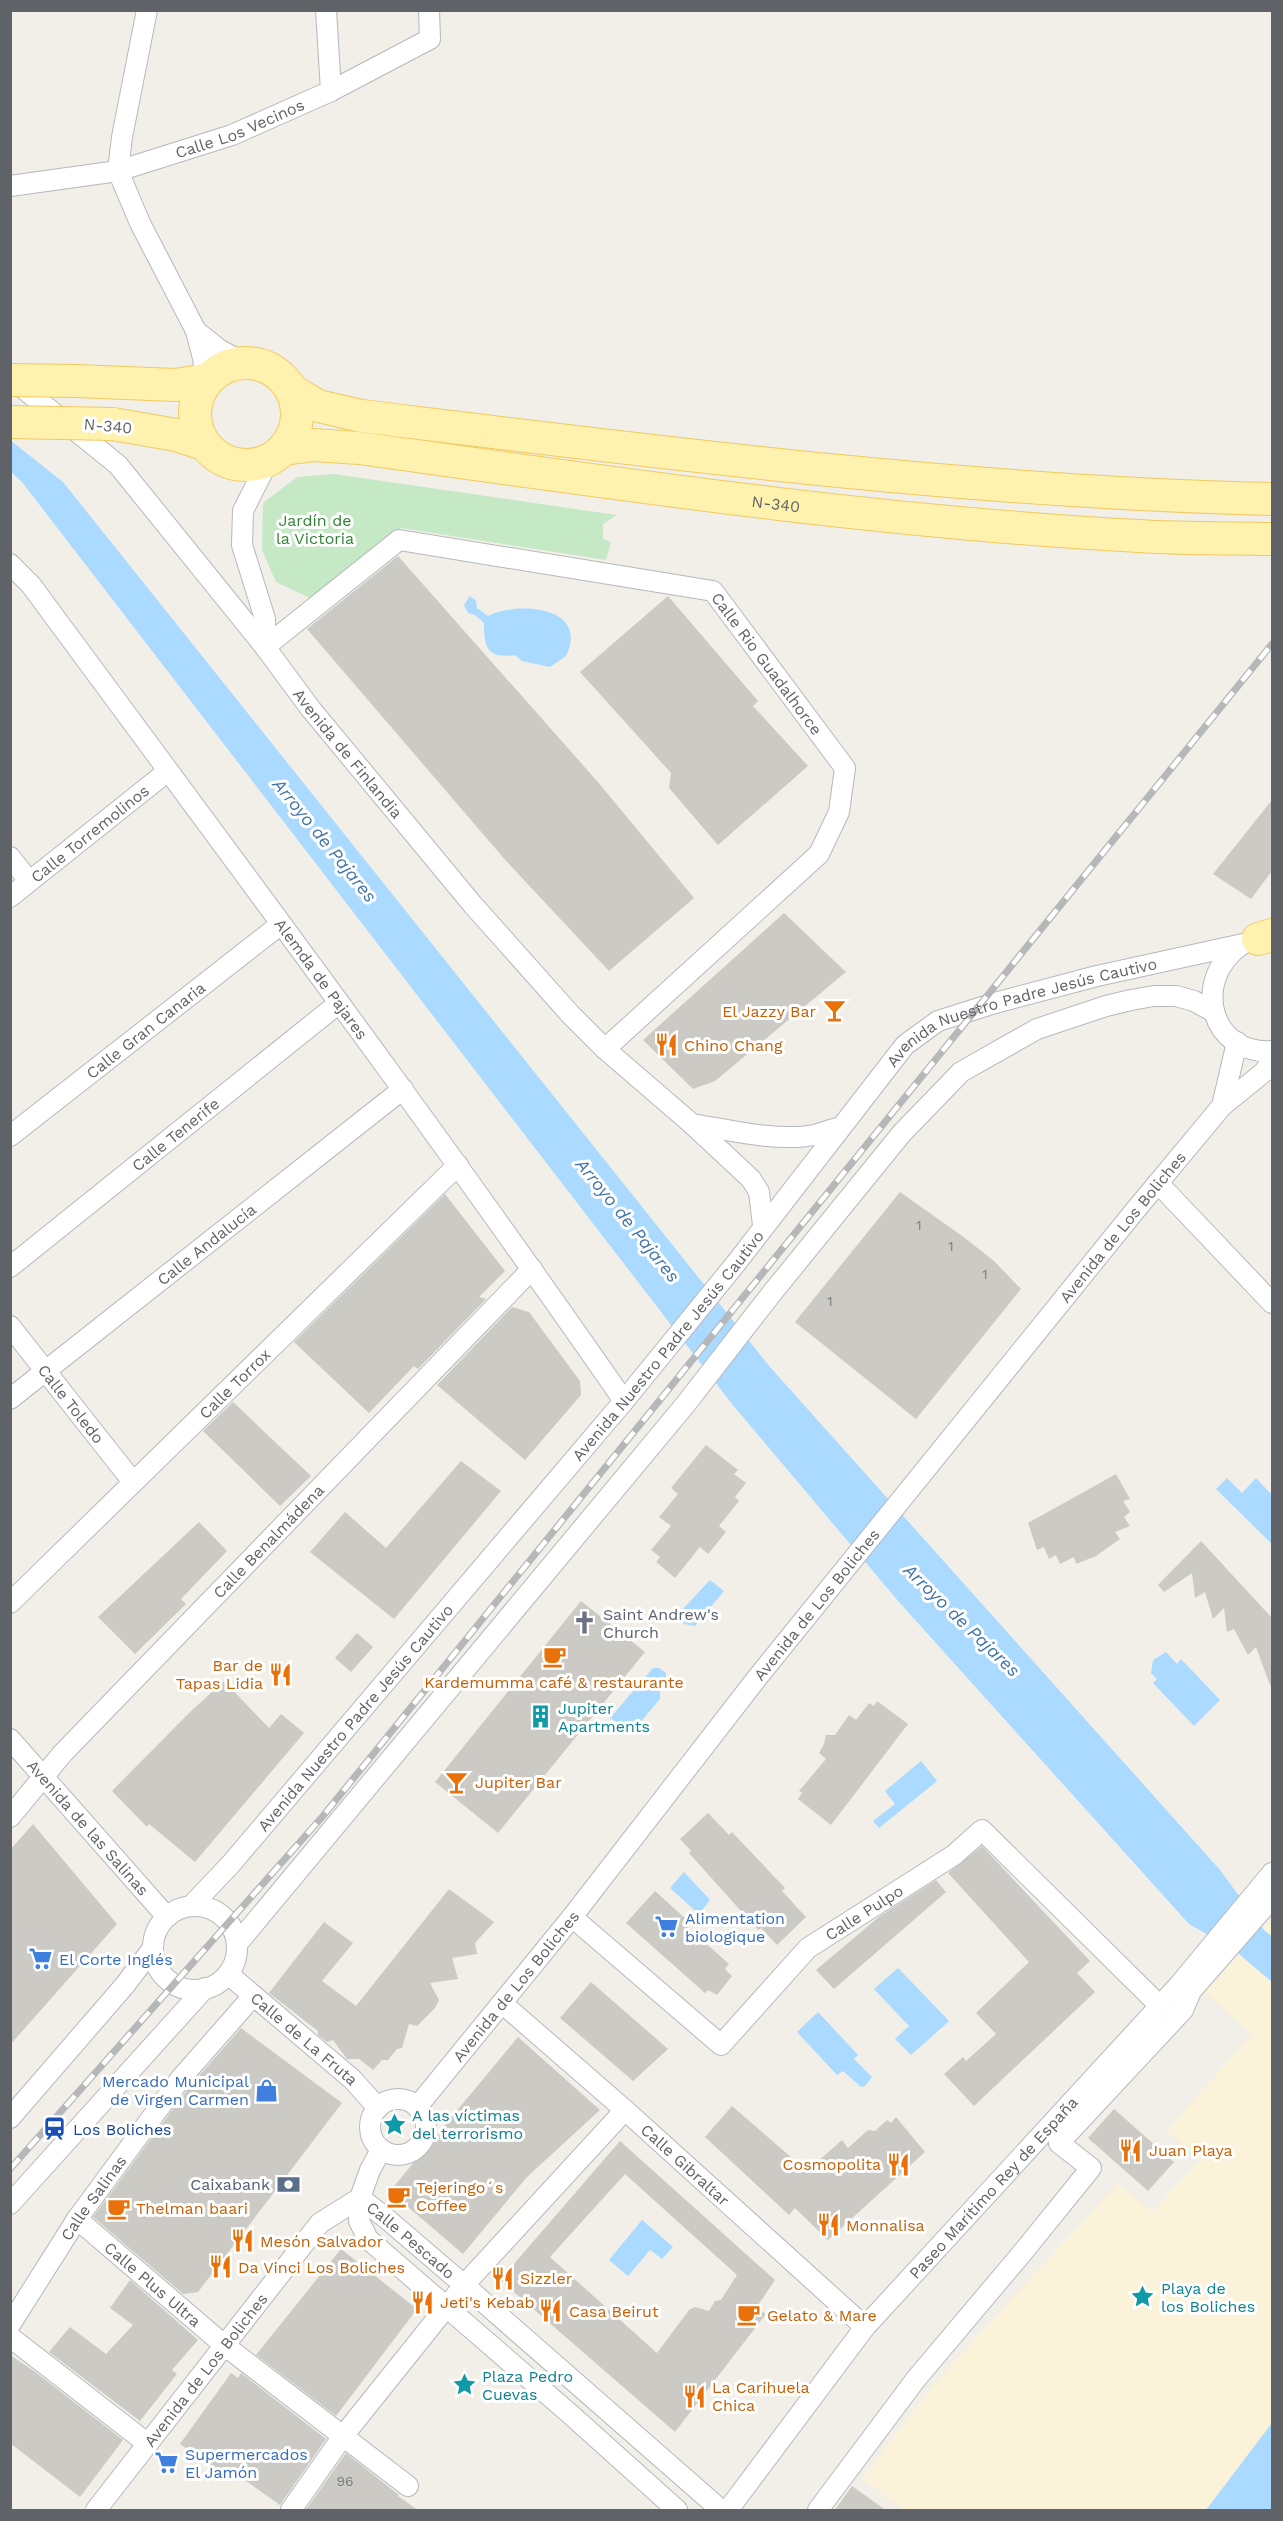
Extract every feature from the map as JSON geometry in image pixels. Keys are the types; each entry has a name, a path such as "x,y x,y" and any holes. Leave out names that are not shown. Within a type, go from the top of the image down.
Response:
{"main road":[{"path":"10,379 176,385 206,380 227,366 244,363 267,367 284,380 291,390 297,412 294,431 276,455"},
{"path":"204,444 196,423 195,407 199,392 206,380"},
{"path":"291,390 318,406 362,416 695,457 911,479 1145,496 1272,499"},
{"name":"N-340","path":"10,422 113,424 176,435 204,444 221,459 243,465 314,445 359,448 691,494 906,518 1140,537 1272,539"}],"street":[{"path":"147,10 122,137 118,171 140,223 196,331 206,380"},
{"path":"326,10 331,91"},
{"name":"Calle Los Vecinos","path":"10,186 118,171 232,135 331,91 430,39 429,10"},
{"path":"196,331 220,350 244,363"},
{"name":"Avenida de Finlandia","path":"10,379 118,465 265,647 310,708 473,905 570,1014 605,1049 752,1179 759,1192 763,1226"},
{"path":"265,647 265,619 242,546 243,511 276,455"},
{"name":"Calle Rio Guadalhorce","path":"265,647 399,540 713,591 845,768 839,812 819,854 605,1049"},
{"name":"Alemda de Pajares","path":"11,563 31,585 403,1089 624,1401"},
{"name":"Calle Torremolinos","path":"10,897 168,771"},
{"path":"10,857 29,881"},
{"name":"Calle Gran Canaria","path":"10,1136 281,924"},
{"path":"1261,939 1230,953 1220,966 1214,980 1212,996 1214,1012 1222,1029 1237,1042 1250,1049 1272,1051"},
{"name":"Avenida Nuestro Padre Jesús Cautivo","path":"191,1906 230,1865 624,1401 737,1262 905,1045 938,1021 995,1003 1086,979 1261,939"},
{"name":"Avenida Nuestro Padre Jesús Cautivo","path":"237,1944 685,1406 772,1293 902,1133 961,1072 1037,1029 1123,1002 1154,996 1176,996 1194,1001 1214,1012"},
{"name":"Calle Tenerife","path":"10,1267 339,1003"},
{"name":"Avenida de Los Boliches","path":"1222,1106 1237,1042"},
{"name":"Avenida de Los Boliches","path":"417,2107 572,1917 757,1678 1158,1183 1222,1106 1264,1072 1272,1061"},
{"name":"Calle Andalucía","path":"10,1399 403,1089"},
{"path":"692,1124 741,1133 787,1136 813,1135 842,1127"},
{"name":"Calle Torrox","path":"10,1603 458,1166"},
{"path":"1158,1183 1272,1303"},
{"name":"Calle Benalmádena","path":"10,1817 63,1753 532,1269"},
{"name":"Calle Toledo","path":"10,1326 133,1482"},
{"name":"Avenida de las Salinas","path":"10,1739 167,1917"},
{"name":"Calle Pulpo","path":"572,1917 722,2045 808,1948 954,1855 982,1830 1159,2005"},
{"name":"Paseo Marítimo Rey de España","path":"728,2511 865,2327 1159,2005 1185,1987 1271,1875"},
{"path":"818,2511 916,2379 1091,2168 1059,2142 1183,2010 1185,1987 1272,1898"},
{"path":"191,1906 204,1907 217,1912 227,1920 234,1932 237,1944 234,1965 228,1974 218,1983 205,1988 180,1987 161,1972 155,1961 154,1937 167,1917 191,1906"},
{"path":"10,2118 125,1985 153,1948"},
{"name":"Calle de La Fruta","path":"228,1974 352,2079 378,2108"},
{"path":"10,2204 205,1988"},
{"name":"Calle Salinas","path":"10,2325 77,2219 181,2078 253,1996"},
{"name":"Calle Gibraltar","path":"503,2004 625,2110 865,2327"},
{"path":"402,2100 417,2107 426,2123 425,2133 416,2149 399,2155 381,2150 370,2135 370,2120 378,2108 385,2102 402,2100"},
{"path":"291,2511 343,2436 464,2285 625,2110"},
{"path":"360,2198 370,2170 381,2150"},
{"name":"Avenida de Los Boliches","path":"96,2511 320,2223 360,2198"},
{"name":"Calle Pescado","path":"360,2198 464,2285 721,2511"},
{"name":"Calle Pescado","path":"360,2198 359,2221 368,2240 447,2306 677,2511"},
{"name":"Calle Plus Ultra","path":"77,2219 224,2345 408,2486"},
{"path":"10,2337 148,2444"}],"green space":[{"name":"Jardín de la Victoria","path":"334,474 617,515 603,524 603,539 611,542 606,560 401,528 312,599 276,582 262,550 263,503 297,477"}],"sand":[{"name":"Playa de los Boliches","path":"1272,1918 1272,2423 1206,2510 905,2510 862,2479 936,2382 1118,2183 1152,2212 1200,2160 1167,2131 1252,2034 1205,1992"}],"water":[{"name":"Arroyo de Pajares","path":"10,440 63,482 770,1367 1220,1870 1264,1930 1272,1936 1272,1982 1233,1949 1189,1924 899,1602 732,1404 22,482 11,472"},
{"path":"470,596 476,601 477,608 488,616 501,611 532,609 560,617 568,627 571,639 566,656 550,667 522,661 515,655 506,656 493,653 486,645 484,623 475,615 468,613 464,605"},
{"path":"1227,1478 1242,1493 1256,1478 1272,1495 1272,1544 1216,1489"},
{"path":"710,1580 724,1591 695,1626 684,1624 680,1616 682,1610"},
{"path":"1166,1652 1177,1664 1181,1659 1220,1700 1194,1726 1153,1683 1157,1679 1151,1673 1153,1660"},
{"path":"653,1668 659,1668 666,1673 666,1681 660,1687 660,1699 632,1732 610,1718"},
{"path":"921,1761 937,1781 879,1828 873,1821 895,1804 885,1791"},
{"path":"684,1872 710,1900 699,1914 670,1888"},
{"path":"898,1968 949,2021 911,2055 895,2039 909,2026 874,1989"},
{"path":"818,2012 858,2055 854,2059 872,2077 865,2086 861,2087 843,2071 837,2075 797,2032"},
{"path":"642,2220 673,2247 662,2259 650,2250 628,2276 609,2260"},
{"path":"1272,2423 1272,2510 1206,2510"}],"building":[{"path":"398,556 597,781 694,898 609,971 507,862 307,629"},
{"path":"668,596 758,701 753,706 808,766 718,845 669,788 671,773 580,672"},
{"path":"1272,800 1272,871 1251,899 1213,874"},
{"path":"784,913 846,972 715,1081 693,1089 643,1040"},
{"path":"900,1192 994,1261 1021,1289 916,1419 795,1322"},
{"path":"445,1194 505,1271 479,1297 486,1299 418,1369 414,1366 369,1413 294,1342"},
{"path":"512,1307 529,1312 580,1381 581,1395 525,1460 437,1385"},
{"path":"233,1402 311,1476 280,1506 203,1431"},
{"path":"706,1445 738,1470 734,1474 746,1483 735,1497 739,1501 719,1526 726,1532 708,1554 700,1547 675,1578 656,1562 660,1557 651,1550 671,1526 659,1517 678,1494 671,1488"},
{"path":"461,1461 501,1491 394,1619 310,1552 345,1512 386,1548"},
{"path":"1116,1474 1130,1499 1123,1501 1130,1512 1124,1517 1130,1526 1115,1532 1120,1539 1096,1556 1076,1564 1074,1557 1060,1564 1056,1555 1049,1559 1044,1547 1037,1550 1028,1523"},
{"path":"199,1522 227,1551 181,1599 186,1604 135,1654 98,1617"},
{"path":"1201,1541 1272,1618 1272,1685 1270,1685 1256,1647 1248,1655 1234,1629 1227,1632 1224,1608 1213,1619 1205,1592 1195,1598 1192,1573 1164,1592 1158,1585"},
{"name":"Jupiter Apartments","path":"581,1601 645,1652 498,1833 435,1782"},
{"path":"357,1633 373,1647 351,1672 335,1658"},
{"path":"224,1681 269,1728 281,1714 304,1733 195,1862 149,1824 147,1827 112,1791"},
{"path":"877,1701 908,1724 831,1825 798,1799 802,1793 799,1791 826,1759 819,1753 826,1735 835,1735 849,1715 856,1720 869,1703 874,1706"},
{"path":"708,1813 729,1835 732,1832 785,1888 782,1891 806,1917 777,1945 761,1928 758,1930 689,1853 691,1851 680,1839"},
{"path":"33,1824 117,1924 10,2045 10,1850"},
{"path":"982,1846 1090,1961 1077,1973 1095,1992 974,2106 944,2074 963,2057 966,2061 996,2034 976,2013 1029,1962 948,1873"},
{"path":"936,1880 946,1892 834,1989 816,1970 880,1916"},
{"path":"449,1889 494,1922 475,1943 477,1954 452,1958 458,1979 430,1983 439,2000 435,2008 417,2026 409,2024 402,2048 397,2049 388,2060 382,2060 373,2070 359,2059 347,2059 333,2040 327,2042 318,2035 318,2031 269,1993 324,1922 353,1943 322,1981 356,2006"},
{"path":"655,1891 687,1920 684,1924 729,1964 725,1969 732,1976 717,1995 708,1990 705,1993 626,1923"},
{"path":"591,1982 668,2049 633,2081 560,2018"},
{"path":"241,2028 342,2103 198,2292 183,2294 93,2217 190,2086"},
{"path":"518,2037 600,2110 527,2177 463,2254 407,2206 395,2185"},
{"path":"732,2106 807,2171 842,2140 848,2148 868,2130 875,2131 887,2120 891,2123 896,2117 925,2152 828,2240 795,2208 789,2215 705,2137"},
{"name":"Juan Playa","path":"1114,2109 1174,2162 1148,2191 1088,2138"},
{"path":"620,2141 775,2280 756,2308 766,2314 675,2432 500,2280","holes":["625,2174 737,2275 721,2300 715,2301 709,2311 695,2307 689,2310 657,2353 550,2257"]},
{"path":"341,2249 417,2309 336,2416 256,2355"},
{"path":"130,2280 198,2340 172,2370 177,2374 140,2421 49,2352 70,2327 106,2354 133,2325 110,2308"},
{"path":"10,2355 123,2440 80,2497 10,2443"},
{"path":"231,2373 238,2378 241,2373 326,2439 280,2505 229,2469 224,2474 180,2444"},
{"path":"346,2453 398,2496 419,2511 305,2511"},
{"path":"852,2486 887,2511 834,2511"}],"railway":[{"path":"10,2169 323,1816 1272,644"}],"place":[{"name":"El Jazzy Bar","path":"834,1011"},
{"name":"Chino Chang","path":"666,1045"},
{"name":"Saint Andrew's Church","path":"585,1623"},
{"name":"Kardemumma café & restaurante","path":"554,1657"},
{"name":"Bar de Tapas Lidia","path":"281,1674"},
{"name":"Jupiter Apartments","path":"540,1717"},
{"name":"Jupiter Bar","path":"457,1782"},
{"name":"Alimentation biologique","path":"667,1927"},
{"name":"El Corte Inglés","path":"41,1959"},
{"name":"Mercado Municipal de Virgen Carmen","path":"267,2090"},
{"name":"A las víctimas del terrorismo","path":"394,2124"},
{"name":"Los Boliches","path":"55,2129"},
{"name":"Juan Playa","path":"1131,2150"},
{"name":"Cosmopolita","path":"899,2164"},
{"name":"Caixabank","path":"288,2184"},
{"name":"Tejeringo´s Coffee","path":"398,2196"},
{"name":"Thelman baari","path":"118,2208"},
{"name":"Monnalisa","path":"828,2225"},
{"name":"Mesón Salvador","path":"242,2241"},
{"name":"Da Vinci Los Boliches","path":"220,2267"},
{"name":"Sizzler","path":"502,2278"},
{"name":"Playa de los Boliches","path":"1143,2297"},
{"name":"Jeti's Kebab","path":"422,2302"},
{"name":"Casa Beirut","path":"551,2311"},
{"name":"Gelato & Mare","path":"749,2315"},
{"name":"Plaza Pedro Cuevas","path":"464,2385"},
{"name":"La Carihuela Chica","path":"694,2396"},
{"name":"Supermercados El Jamón","path":"167,2463"}]}
